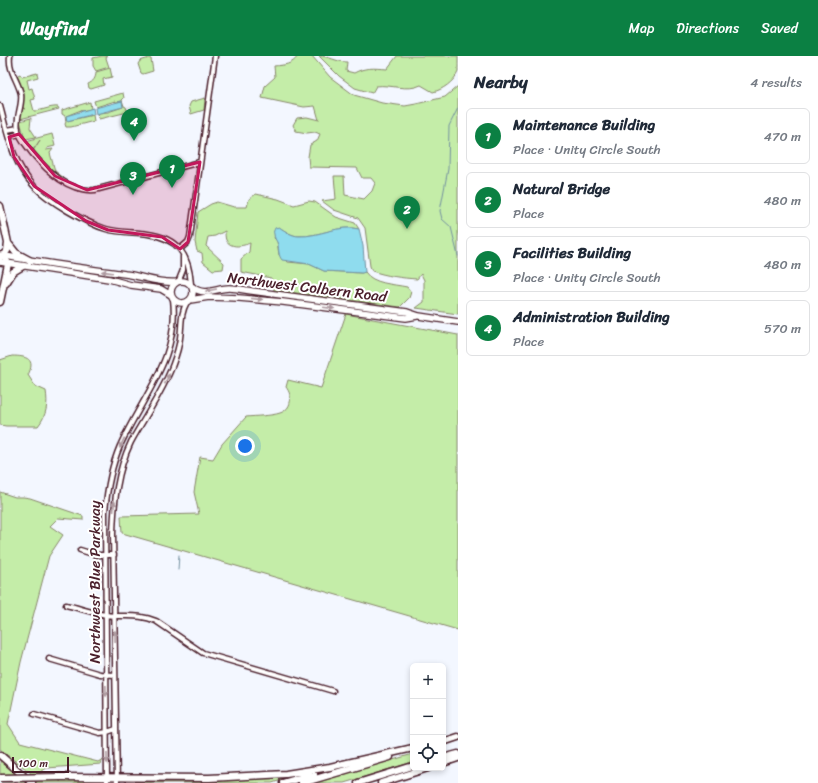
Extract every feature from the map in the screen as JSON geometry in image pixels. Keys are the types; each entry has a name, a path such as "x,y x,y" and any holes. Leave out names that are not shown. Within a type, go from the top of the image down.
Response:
{"highway":[{"path":"0,206 8,243 7,251 1,256 8,264 0,302"},
{"path":"8,243 16,253 29,260"},
{"path":"4,286 13,272 23,266"},
{"path":"446,740 458,737"},
{"path":"0,778 61,777 117,780 269,776 305,772 410,750"},
{"path":"302,783 410,750"},
{"path":"446,757 458,754"},
{"path":"0,755 32,783"},
{"path":"446,762 458,758"},
{"path":"283,783 354,762"},
{"path":"358,783 410,767"},
{"path":"381,783 419,771"}],"main road":[{"path":"0,262 109,279 131,285 157,288 166,291 180,303 188,301 194,294 192,285 184,280 164,282 127,274 1,256"},
{"path":"172,297 172,288 178,281"},
{"name":"Northwest Colbern Road","path":"192,285 196,290 204,292 220,288 237,288 407,312 419,316 456,322"},
{"name":"Northwest Colbern Road","path":"188,301 209,297 239,298 283,302 406,318 419,316"}],"street":[{"path":"10,56 11,69 21,96 18,120 19,134 36,158 55,176 70,186 87,190 95,190 200,162"},
{"path":"180,249 188,242 190,237 215,56"},
{"path":"0,106 14,157 27,177 41,193 86,221 108,230 162,237 171,241 180,249 187,260 192,285"},
{"path":"7,130 18,128"},
{"path":"9,137 19,134"},
{"path":"178,281 183,270 183,254"},
{"name":"Northwest Blue Parkway","path":"107,780 104,512 111,472 122,441 161,370 171,338 175,310 172,297"},
{"name":"Northwest Blue Parkway","path":"117,780 114,502 121,470 131,443 162,388 173,365 180,339 182,313 188,301"},
{"path":"80,550 96,555 114,555"},
{"path":"66,605 106,615 138,616 149,618 156,621 203,653 333,691"},
{"path":"49,659 100,674 115,675"},
{"path":"34,714 100,733 116,729"}],"highlighted area":[{"path":"19,134 55,176 87,190 200,162 188,242 180,249 162,237 108,230 86,221 34,186 14,157 9,137"}],"green space":[{"path":"107,56 106,58 109,67 96,71 93,66 93,58"},
{"path":"298,56 312,56 330,77 354,95 382,103 405,106 416,104 445,97 458,86 458,314 416,308 424,302 424,280 421,274 417,279 372,271 365,228 358,218 334,210 322,201 336,199 334,176 344,176 345,195 364,199 372,191 375,183 371,178 362,178 357,168 309,167 308,157 310,145 317,141 320,134 315,132 307,133 296,131 293,125 297,118 307,117 319,120 315,106 304,107 262,98 265,86 275,77 274,66 290,63"},
{"path":"319,56 347,62 346,71 354,73 374,68 387,69 397,56 458,56 458,72 454,79 447,85 433,92 421,85 410,88 376,86 372,93 355,88 339,76"},
{"path":"149,58 151,59 153,71 143,74 141,73 138,64 140,61"},
{"path":"110,68 112,77 103,79 104,85 91,89 89,88 88,84 94,80 96,72"},
{"path":"37,73 38,77 27,80 29,89 32,88 35,99 31,100 34,111 55,107 58,107 59,109 20,119 22,108 25,109 22,107 16,76 20,74 22,77"},
{"path":"123,93 124,98 122,100 128,112 99,119 98,113 108,112 123,107 122,101 115,101 96,107 94,101"},
{"path":"205,98 204,110 191,114 189,106 191,102"},
{"path":"90,102 91,109 81,110 66,116 67,121 93,115 94,121 66,127 65,116 62,114 62,110"},
{"path":"31,118 30,128 36,137 25,139 20,121"},
{"path":"52,134 55,146 47,148 46,150 53,149 50,153 55,171 64,178 63,179 48,168 33,151 40,140 33,150 26,141"},
{"path":"256,194 278,199 294,205 309,201 315,202 336,217 355,223 359,229 344,228 314,235 296,236 279,227 274,238 277,241 279,255 288,262 309,264 324,271 365,272 373,279 378,281 407,287 411,292 409,298 400,307 274,290 271,278 241,272 241,259 249,252 250,243 241,246 231,245 226,240 225,231 215,236 208,237 206,246 224,263 223,269 213,270 203,262 202,253 197,251 195,242 198,212 217,202 234,207 247,207 249,199"},
{"path":"346,314 458,335 458,630 122,533 121,516 199,514 194,492 200,457 213,459 222,444 246,417 276,414 287,409 290,402 290,394 286,387 288,380 321,388"},
{"path":"12,356 22,357 29,360 31,365 28,375 35,386 46,391 46,409 38,426 0,425 0,360"},
{"path":"0,492 15,497 30,498 83,516 83,520 58,518 50,526 63,535 49,556 21,662 8,724 20,742 98,762 103,759 101,764 47,768 41,771 41,773 31,773 0,749"},
{"path":"410,755 410,763 344,783 315,783"},
{"path":"0,759 28,783 0,782"},
{"path":"294,776 272,783 129,783 197,782"},
{"path":"31,780 99,780 104,783 35,783"}],"water":[{"path":"122,101 123,107 96,114 95,108"},
{"path":"93,108 94,114 67,121 66,116"},
{"path":"279,227 296,236 314,235 344,228 359,229 363,246 365,272 324,271 309,264 282,260 279,254 278,244 274,232 275,228"}],"waterway":[{"path":"458,108 449,126 448,169 440,211 442,219 451,227 458,256"},
{"path":"178,570 179,555"}],"place":[{"name":"Administration Building","path":"134,141"},
{"name":"Maintenance Building","path":"172,188"},
{"name":"Facilities Building","path":"133,195"},
{"name":"Natural Bridge","path":"407,229"}]}
